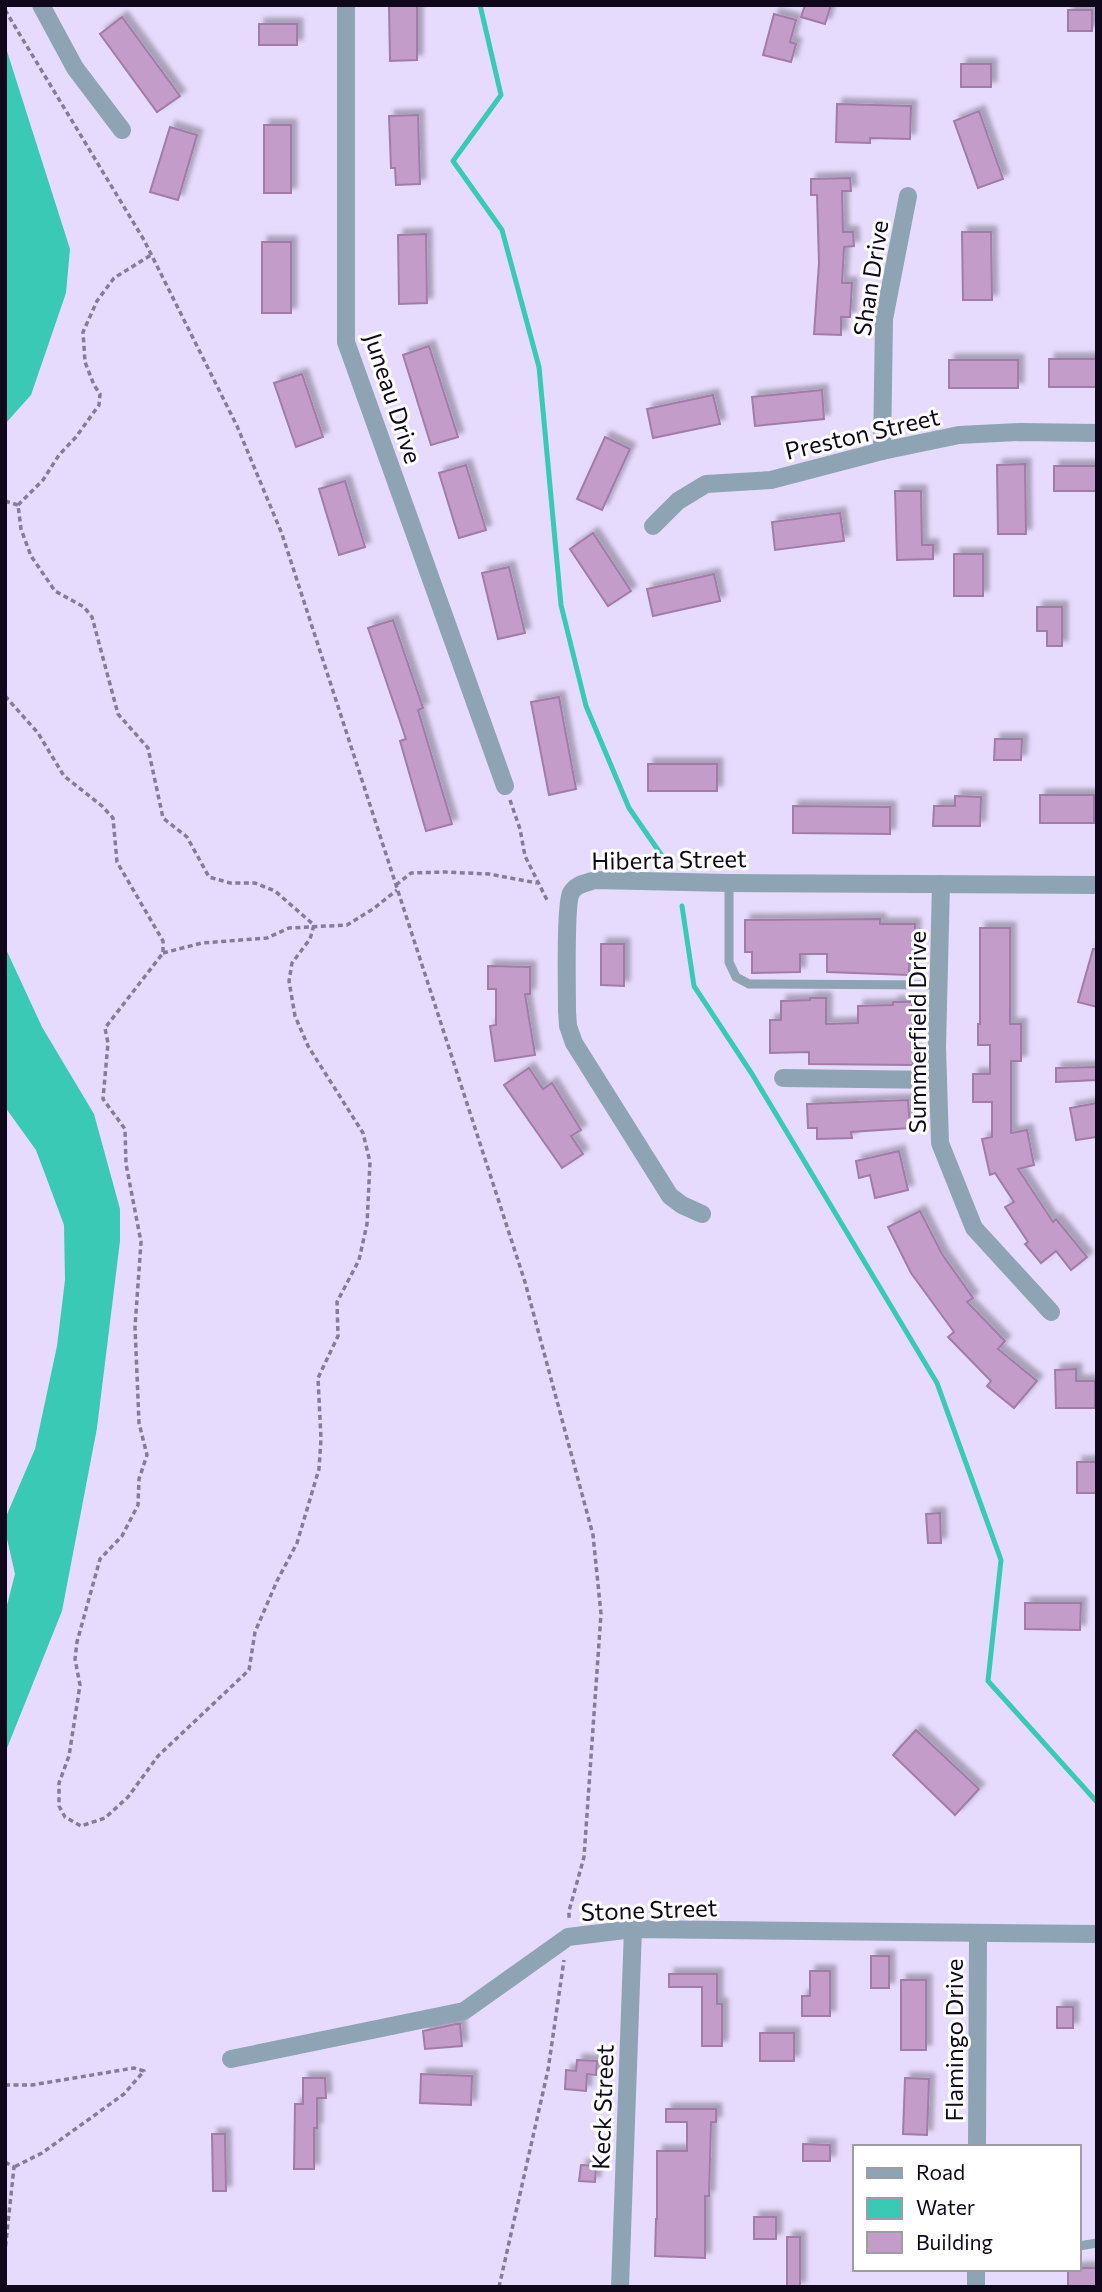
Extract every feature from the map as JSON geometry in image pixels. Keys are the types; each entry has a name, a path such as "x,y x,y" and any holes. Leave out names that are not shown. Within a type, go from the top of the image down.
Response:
{"street":[{"path":"41,5 75,68 122,130"},
{"name":"Juneau Drive","path":"346,5 346,342 505,786"},
{"name":"Shan Drive","path":"882,451 884,318 908,197"},
{"name":"Preston Street","path":"653,526 678,501 706,484 771,480 882,451 959,435 1020,432 1097,433"},
{"name":"Hiberta Street","path":"702,1214 670,1196 574,1043 568,1026 567,1011 569,902 578,885 595,880 1097,884"},
{"name":"Summerfield Drive","path":"941,884 938,1080 940,1143 974,1228 1051,1312"},
{"path":"783,1078 938,1080"},
{"name":"Stone Street","path":"231,2059 464,2011 568,1937 633,1929 1097,1934"},
{"name":"Keck Street","path":"620,2287 633,1929"},
{"name":"Flamingo Drive","path":"977,2145 978,1933"}],"lane":[{"path":"729,883 729,962 736,977 749,984 939,985"}],"path":[{"path":"5,10 151,255 237,426 282,534 525,1282 593,1535 601,1614 584,1857 569,1911 568,1937 548,2070 499,2287"},
{"path":"18,505 43,480 59,455 99,405 100,394 93,385 85,362 83,332 97,301 114,278 151,255"},
{"path":"5,501 18,505"},
{"path":"18,505 21,529 31,556 55,591 84,607 92,617 118,714 148,748 163,818 187,837 208,877 230,883 255,883 275,891 314,925"},
{"path":"5,696 38,733 64,776 103,806 113,818 117,862 163,941 163,953 105,1028 108,1043 103,1099 125,1129 126,1164 141,1241 136,1341 139,1423 147,1455 139,1479 138,1505 122,1536 100,1559 77,1642 75,1659 80,1685 69,1756 59,1783 59,1806 65,1817 80,1826 104,1818 128,1797 158,1756 249,1670 255,1632 277,1581 298,1543 319,1469 321,1439 318,1378 338,1336 337,1302 359,1260 366,1224 370,1163 363,1133 308,1046 295,1016 289,981 292,963 310,939 314,925"},
{"path":"505,786 520,829 524,856 548,902"},
{"path":"163,953 202,943 267,938 289,928 347,925 373,909 411,873 489,874 537,883"},
{"path":"5,2085 32,2085 134,2068 144,2071 124,2094 42,2153 13,2167"},
{"path":"5,2162 13,2167"},
{"path":"5,2251 13,2167"}],"water":[{"path":"5,45 70,249 66,293 31,395 5,424"},
{"path":"5,947 42,1027 94,1114 120,1209 120,1241 97,1428 62,1611 5,1753 5,1613 15,1574 5,1519 35,1449 57,1346 65,1280 64,1225 36,1150 5,1107"}],"building":[{"path":"389,5 417,5 417,60 390,61"},
{"path":"805,5 831,5 825,24 801,17"},
{"path":"1068,10 1092,10 1092,31 1068,31"},
{"path":"774,14 796,20 790,42 796,44 791,62 763,55"},
{"path":"122,17 180,96 157,112 100,34"},
{"path":"259,24 297,24 297,45 259,45"},
{"path":"961,64 991,64 991,87 961,87"},
{"path":"837,104 911,106 910,139 870,138 870,143 836,142"},
{"path":"979,111 1003,179 978,188 954,121"},
{"path":"418,115 420,184 396,185 395,168 391,168 389,116"},
{"path":"264,125 291,125 291,193 264,193"},
{"path":"170,127 197,135 178,200 150,192"},
{"path":"850,178 851,191 842,191 843,232 853,232 854,246 844,247 842,283 852,283 850,317 841,317 841,335 814,334 819,263 817,195 811,195 811,179"},
{"path":"962,232 991,232 992,300 963,300"},
{"path":"426,234 427,303 399,304 398,235"},
{"path":"262,242 291,242 291,313 262,313"},
{"path":"429,346 458,437 431,445 403,355"},
{"path":"1049,359 1097,359 1097,387 1049,387"},
{"path":"949,360 1018,360 1018,388 949,388"},
{"path":"302,374 323,437 296,447 274,383"},
{"path":"822,390 824,419 755,426 752,397"},
{"path":"713,395 720,424 653,438 647,409"},
{"path":"605,437 630,449 602,510 577,499"},
{"path":"1025,464 1026,534 998,534 997,465"},
{"path":"466,465 486,530 459,538 439,473"},
{"path":"1054,466 1097,466 1097,491 1054,491"},
{"path":"345,481 365,547 339,555 319,489"},
{"path":"895,491 921,491 922,545 933,545 933,559 897,560"},
{"path":"840,513 844,541 775,550 772,522"},
{"path":"593,533 631,591 608,606 570,549"},
{"path":"954,554 983,554 983,596 954,596"},
{"path":"509,567 525,633 498,639 482,573"},
{"path":"714,574 720,601 653,616 647,589"},
{"path":"1037,607 1062,607 1062,646 1047,646 1047,631 1037,631"},
{"path":"393,620 423,708 418,710 452,824 426,831 400,741 406,739 368,628"},
{"path":"559,697 576,789 549,795 531,702"},
{"path":"995,739 1022,739 1021,760 994,760"},
{"path":"648,764 717,764 717,791 648,791"},
{"path":"1040,795 1094,795 1094,823 1040,823"},
{"path":"955,796 981,797 980,826 933,826 934,806 955,806"},
{"path":"793,806 890,807 890,834 793,833"},
{"path":"880,919 880,924 915,924 914,958 909,958 909,975 827,972 827,954 800,954 800,972 752,973 752,952 745,952 745,920"},
{"path":"980,928 1010,928 1010,1024 1021,1024 1021,1061 1011,1061 1011,1133 1027,1130 1034,1165 1018,1169 1053,1222 1056,1219 1087,1257 1071,1270 1056,1251 1041,1263 1025,1244 1028,1242 1005,1207 1014,1202 995,1173 990,1175 982,1139 992,1137 992,1102 973,1102 973,1074 990,1074 990,1045 978,1045"},
{"path":"601,944 624,944 624,986 601,985"},
{"path":"1093,949 1097,949 1097,1007 1078,1002"},
{"path":"488,966 530,967 530,994 525,994 535,1055 495,1061 490,1026 496,1025 496,989 488,989"},
{"path":"826,998 826,1024 858,1023 858,1006 912,1002 913,1065 809,1064 809,1052 770,1053 770,1020 781,1020 781,1001"},
{"path":"1097,1067 1097,1080 1056,1082 1056,1068"},
{"path":"529,1068 543,1089 552,1083 581,1130 571,1136 583,1154 562,1168 504,1085"},
{"path":"908,1100 910,1128 851,1132 852,1138 817,1139 817,1128 808,1128 807,1104"},
{"path":"1097,1103 1097,1137 1076,1140 1070,1108"},
{"path":"899,1151 908,1190 875,1198 870,1175 859,1178 856,1161"},
{"path":"920,1211 942,1254 973,1298 967,1302 1005,1341 998,1349 1037,1381 1014,1408 987,1386 991,1381 948,1337 954,1332 911,1273 888,1227"},
{"path":"1076,1369 1076,1381 1095,1381 1095,1408 1056,1408 1055,1370"},
{"path":"1077,1462 1097,1462 1097,1493 1077,1493"},
{"path":"940,1513 941,1543 928,1543 926,1514"},
{"path":"1025,1603 1081,1603 1080,1630 1025,1629"},
{"path":"916,1730 979,1789 955,1815 893,1755"},
{"path":"871,1956 889,1956 889,1988 871,1988"},
{"path":"810,1971 830,1971 830,2016 802,2016 802,1996 810,1996"},
{"path":"669,1974 717,1974 717,2004 722,2004 722,2046 702,2046 702,1987 669,1987"},
{"path":"901,1980 926,1980 926,2050 901,2050"},
{"path":"1057,2007 1073,2007 1073,2028 1057,2028"},
{"path":"460,2024 462,2046 425,2049 423,2031"},
{"path":"760,2033 794,2033 794,2061 760,2061"},
{"path":"577,2060 597,2061 596,2075 587,2074 586,2091 565,2089 566,2070 576,2071"},
{"path":"421,2074 472,2076 471,2105 420,2103"},
{"path":"303,2078 325,2078 326,2098 317,2098 314,2169 294,2169 295,2104 303,2104"},
{"path":"905,2078 929,2079 927,2135 903,2134"},
{"path":"666,2109 716,2109 716,2122 711,2122 709,2196 705,2196 705,2258 655,2256 657,2151 687,2151 687,2122 666,2122"},
{"path":"212,2134 225,2134 226,2191 213,2191"},
{"path":"803,2144 830,2145 830,2161 803,2161"},
{"path":"581,2165 596,2166 595,2182 579,2181"},
{"path":"754,2217 776,2217 776,2239 754,2239"},
{"path":"787,2237 800,2237 800,2287 787,2287"},
{"path":"1097,2268 1097,2287 1068,2287 1068,2271"}],"waterway":[{"path":"480,5 501,95 453,161 502,230 539,367 561,605 586,706 629,808 667,863"},
{"path":"682,906 694,986 752,1074 937,1383 1001,1560 988,1681 1097,1802"}]}
